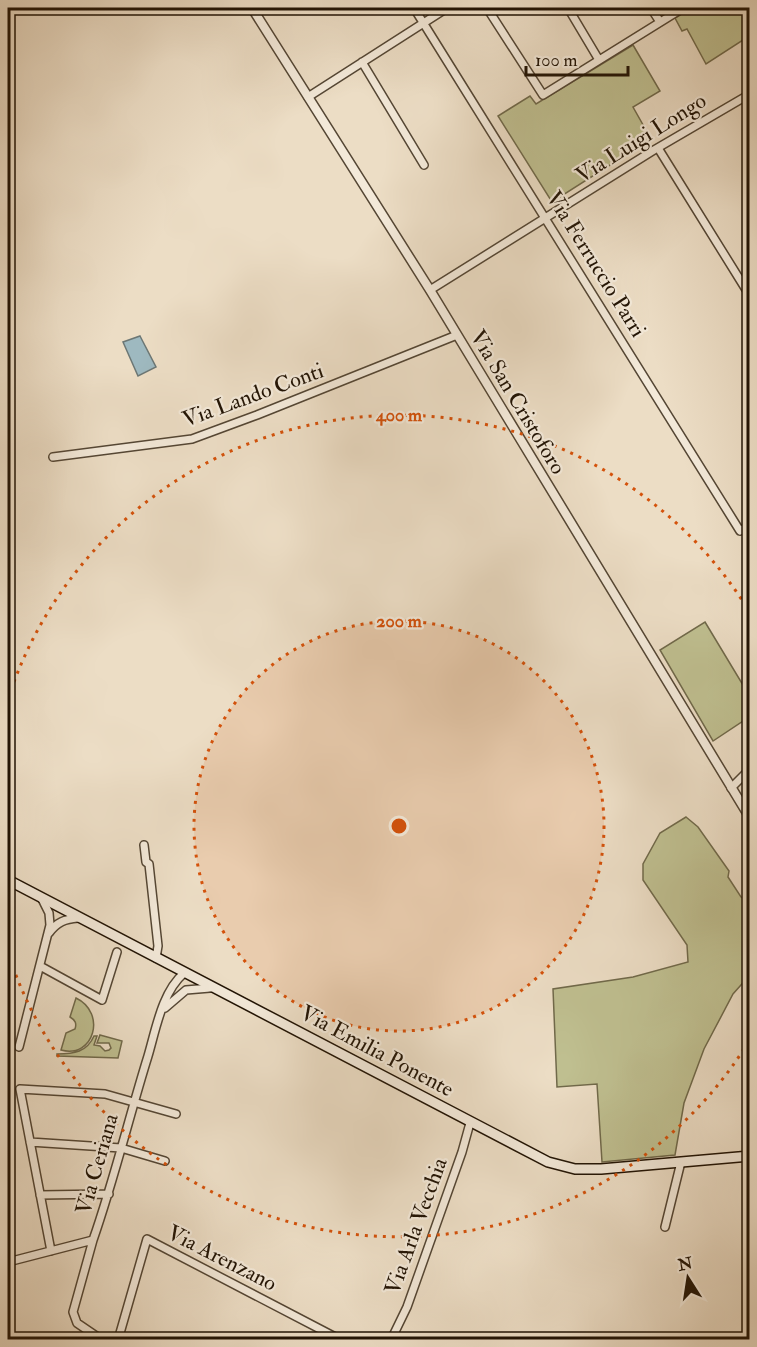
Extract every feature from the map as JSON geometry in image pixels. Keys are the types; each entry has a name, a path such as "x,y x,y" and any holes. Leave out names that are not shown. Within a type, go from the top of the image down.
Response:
{"main road":[{"name":"Via Emilia Ponente","path":"8,880 169,966 341,1053 470,1123 548,1161 575,1169 600,1169 750,1156"}],"street":[{"name":"Via San Cristoforo","path":"252,8 430,290 750,818"},
{"name":"Via Ferruccio Parri","path":"414,8 740,531 750,525"},
{"path":"308,97 447,8"},
{"path":"487,8 543,95 683,8"},
{"path":"568,8 599,60"},
{"path":"651,8 660,22"},
{"path":"362,62 424,165"},
{"name":"Via Luigi Longo","path":"430,290 658,148 750,94"},
{"path":"658,148 750,296"},
{"name":"Via Lando Conti","path":"53,457 192,439 457,335"},
{"path":"731,788 750,769"},
{"path":"144,845 146,862 149,864 158,946 156,958"},
{"path":"42,899 52,926"},
{"path":"20,1047 48,935 60,909"},
{"path":"52,926 64,920 78,918"},
{"path":"40,966 102,1000 117,952"},
{"path":"169,966 174,976 173,985"},
{"path":"183,992 186,985 185,974"},
{"name":"Via Ceriana","path":"8,1262 93,1240 109,1194 162,1012 173,985 185,974"},
{"path":"183,992 197,988 212,988"},
{"name":"Via Ceriana","path":"162,1012 183,992"},
{"path":"51,1251 20,1089 105,1094 176,1114"},
{"name":"Via Arla Vecchia","path":"392,1340 407,1307 462,1152 470,1123"},
{"path":"30,1142 121,1148 165,1161"},
{"path":"665,1227 681,1162"},
{"path":"40,1195 109,1194"},
{"name":"Via Arenzano","path":"118,1340 147,1239 341,1340"},
{"path":"93,1240 73,1312 77,1323 102,1340"}],"green space":[{"path":"692,8 749,8 749,42 746,38 706,64 687,29 682,31 675,18"},
{"path":"633,45 660,91 633,107 651,139 552,202 498,116 530,96 536,104"},
{"path":"705,622 749,695 749,717 713,741 660,650"},
{"path":"686,817 698,827 729,871 728,877 741,897 749,902 749,976 733,994 704,1049 684,1103 675,1155 602,1162 597,1084 557,1087 553,989 633,977 688,962 687,945 643,880 643,864 660,833"},
{"path":"76,998 86,1005 91,1014 94,1023 92,1033 82,1048 72,1051 61,1050 66,1033 75,1029 75,1022 70,1017"},
{"path":"100,1035 122,1041 118,1058 57,1056 57,1054 74,1053 84,1049 94,1036 97,1036 94,1045 100,1046 105,1051 109,1050 111,1048 109,1043 97,1043"}],"water":[{"path":"140,336 156,367 138,376 123,342"}]}
